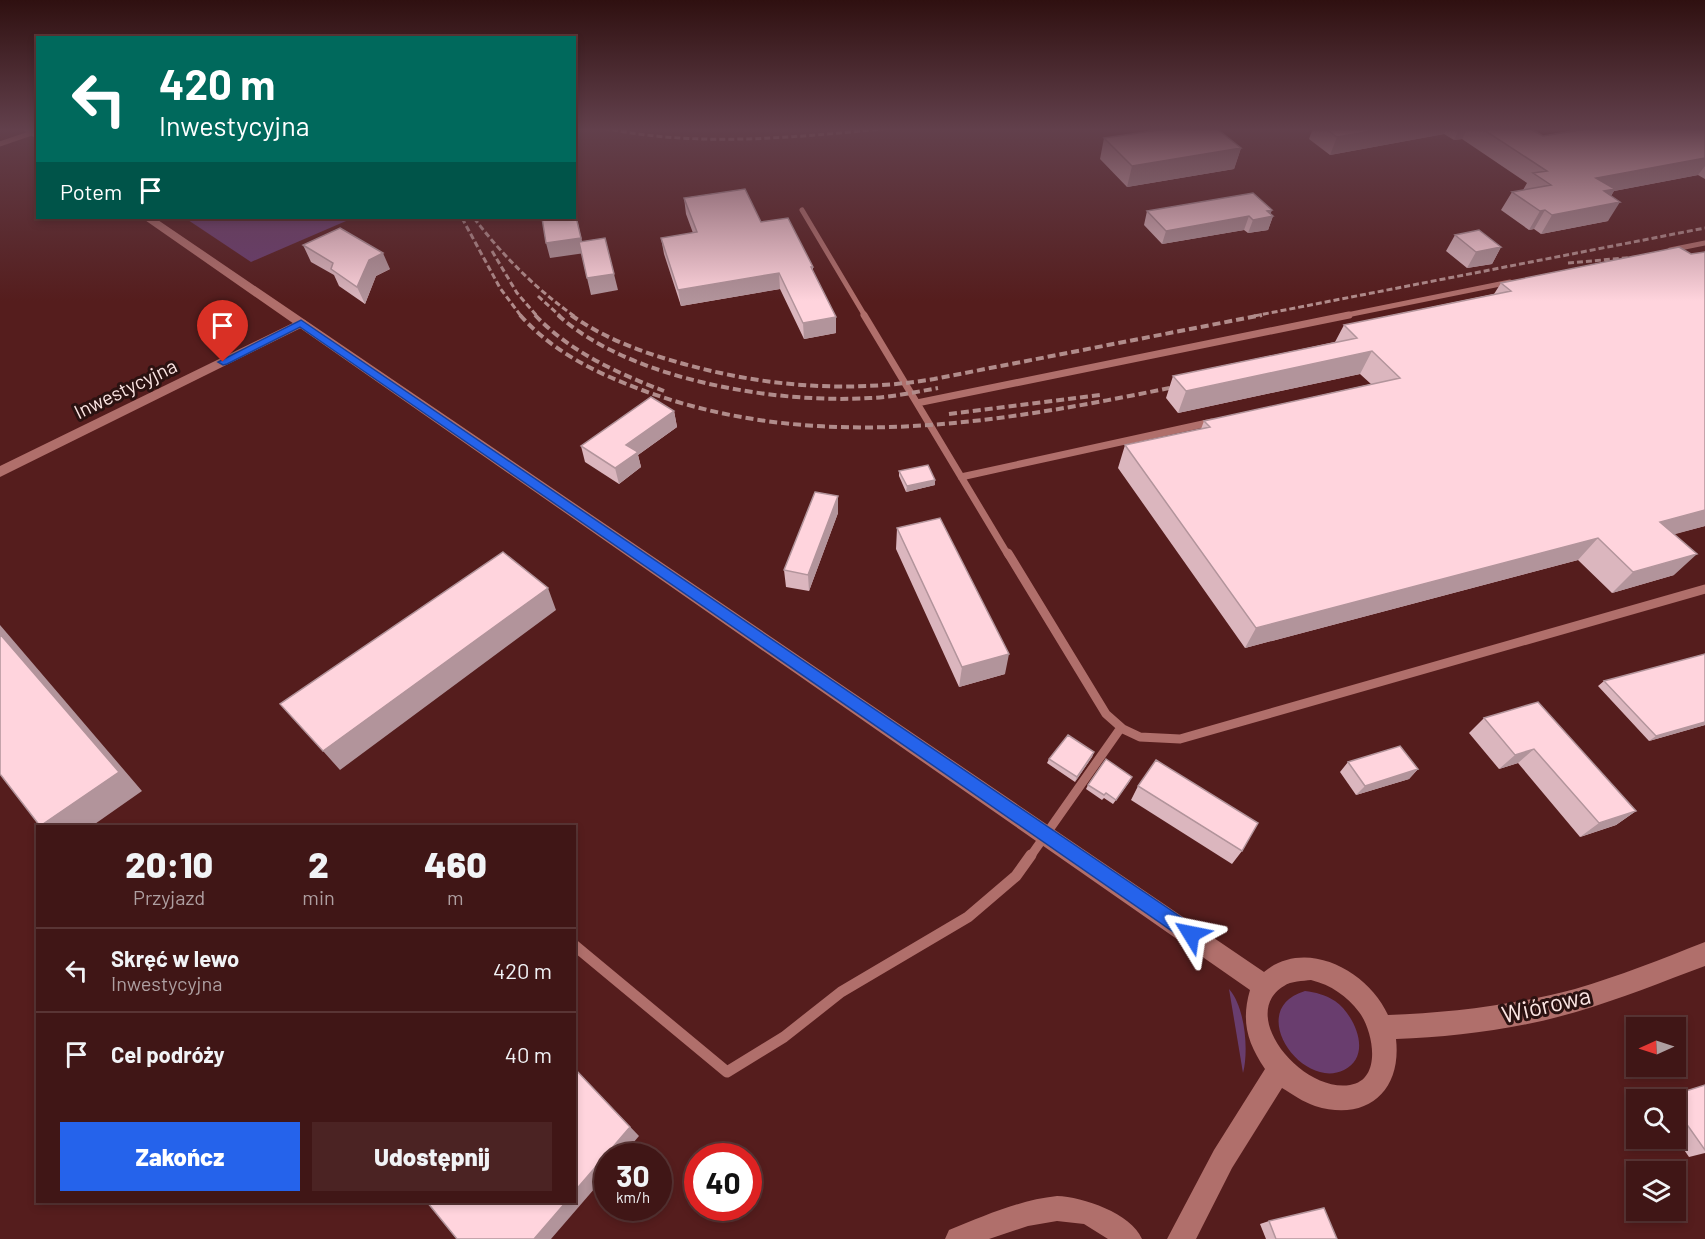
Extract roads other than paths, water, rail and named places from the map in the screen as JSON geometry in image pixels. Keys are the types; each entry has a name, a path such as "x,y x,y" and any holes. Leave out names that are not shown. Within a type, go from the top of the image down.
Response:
{"street":[{"path":"149,219 1264,986"},
{"name":"Inwestycyjna","path":"0,472 301,323"},
{"name":"Wiórowa","path":"1381,1028 1420,1026 1520,1013 1615,987 1705,954"},
{"path":"1311,968 1328,973 1357,992 1374,1013 1381,1028 1386,1051 1383,1073 1374,1087 1361,1096 1344,1100 1323,1097 1305,1091 1279,1069 1262,1043 1257,1028 1258,999 1264,986 1280,972 1311,968"},
{"path":"1181,1239 1223,1159 1279,1069"},
{"path":"958,1239 1012,1219 1051,1209 1072,1209 1089,1214 1129,1239"}],"lane":[{"path":"802,210 1106,714 1120,729 1138,737 1180,740 1704,591"},
{"path":"1661,252 1705,243"},
{"path":"917,403 1522,280"},
{"path":"961,477 1218,420"},
{"path":"576,947 727,1072 784,1036 841,992 968,917 1016,876 1120,729"}],"railway":[{"path":"463,219 500,288 521,316"},
{"path":"475,219 520,271 574,316"},
{"path":"1254,316 1705,228"},
{"path":"492,251 517,293 537,316"},
{"path":"1568,263 1648,256"},
{"path":"538,296 560,316"},
{"path":"535,315 579,351 629,377 664,391"},
{"path":"558,315 588,337 624,356 663,371 749,392 833,399 887,397 938,388"},
{"path":"571,315 625,344 684,364 777,383 839,386 871,386 934,379 1262,315"},
{"path":"521,316 561,351 592,369 625,383 709,410 776,422 844,427 912,426 980,420 1048,411 1184,385"},
{"path":"949,414 1100,395"}]}
